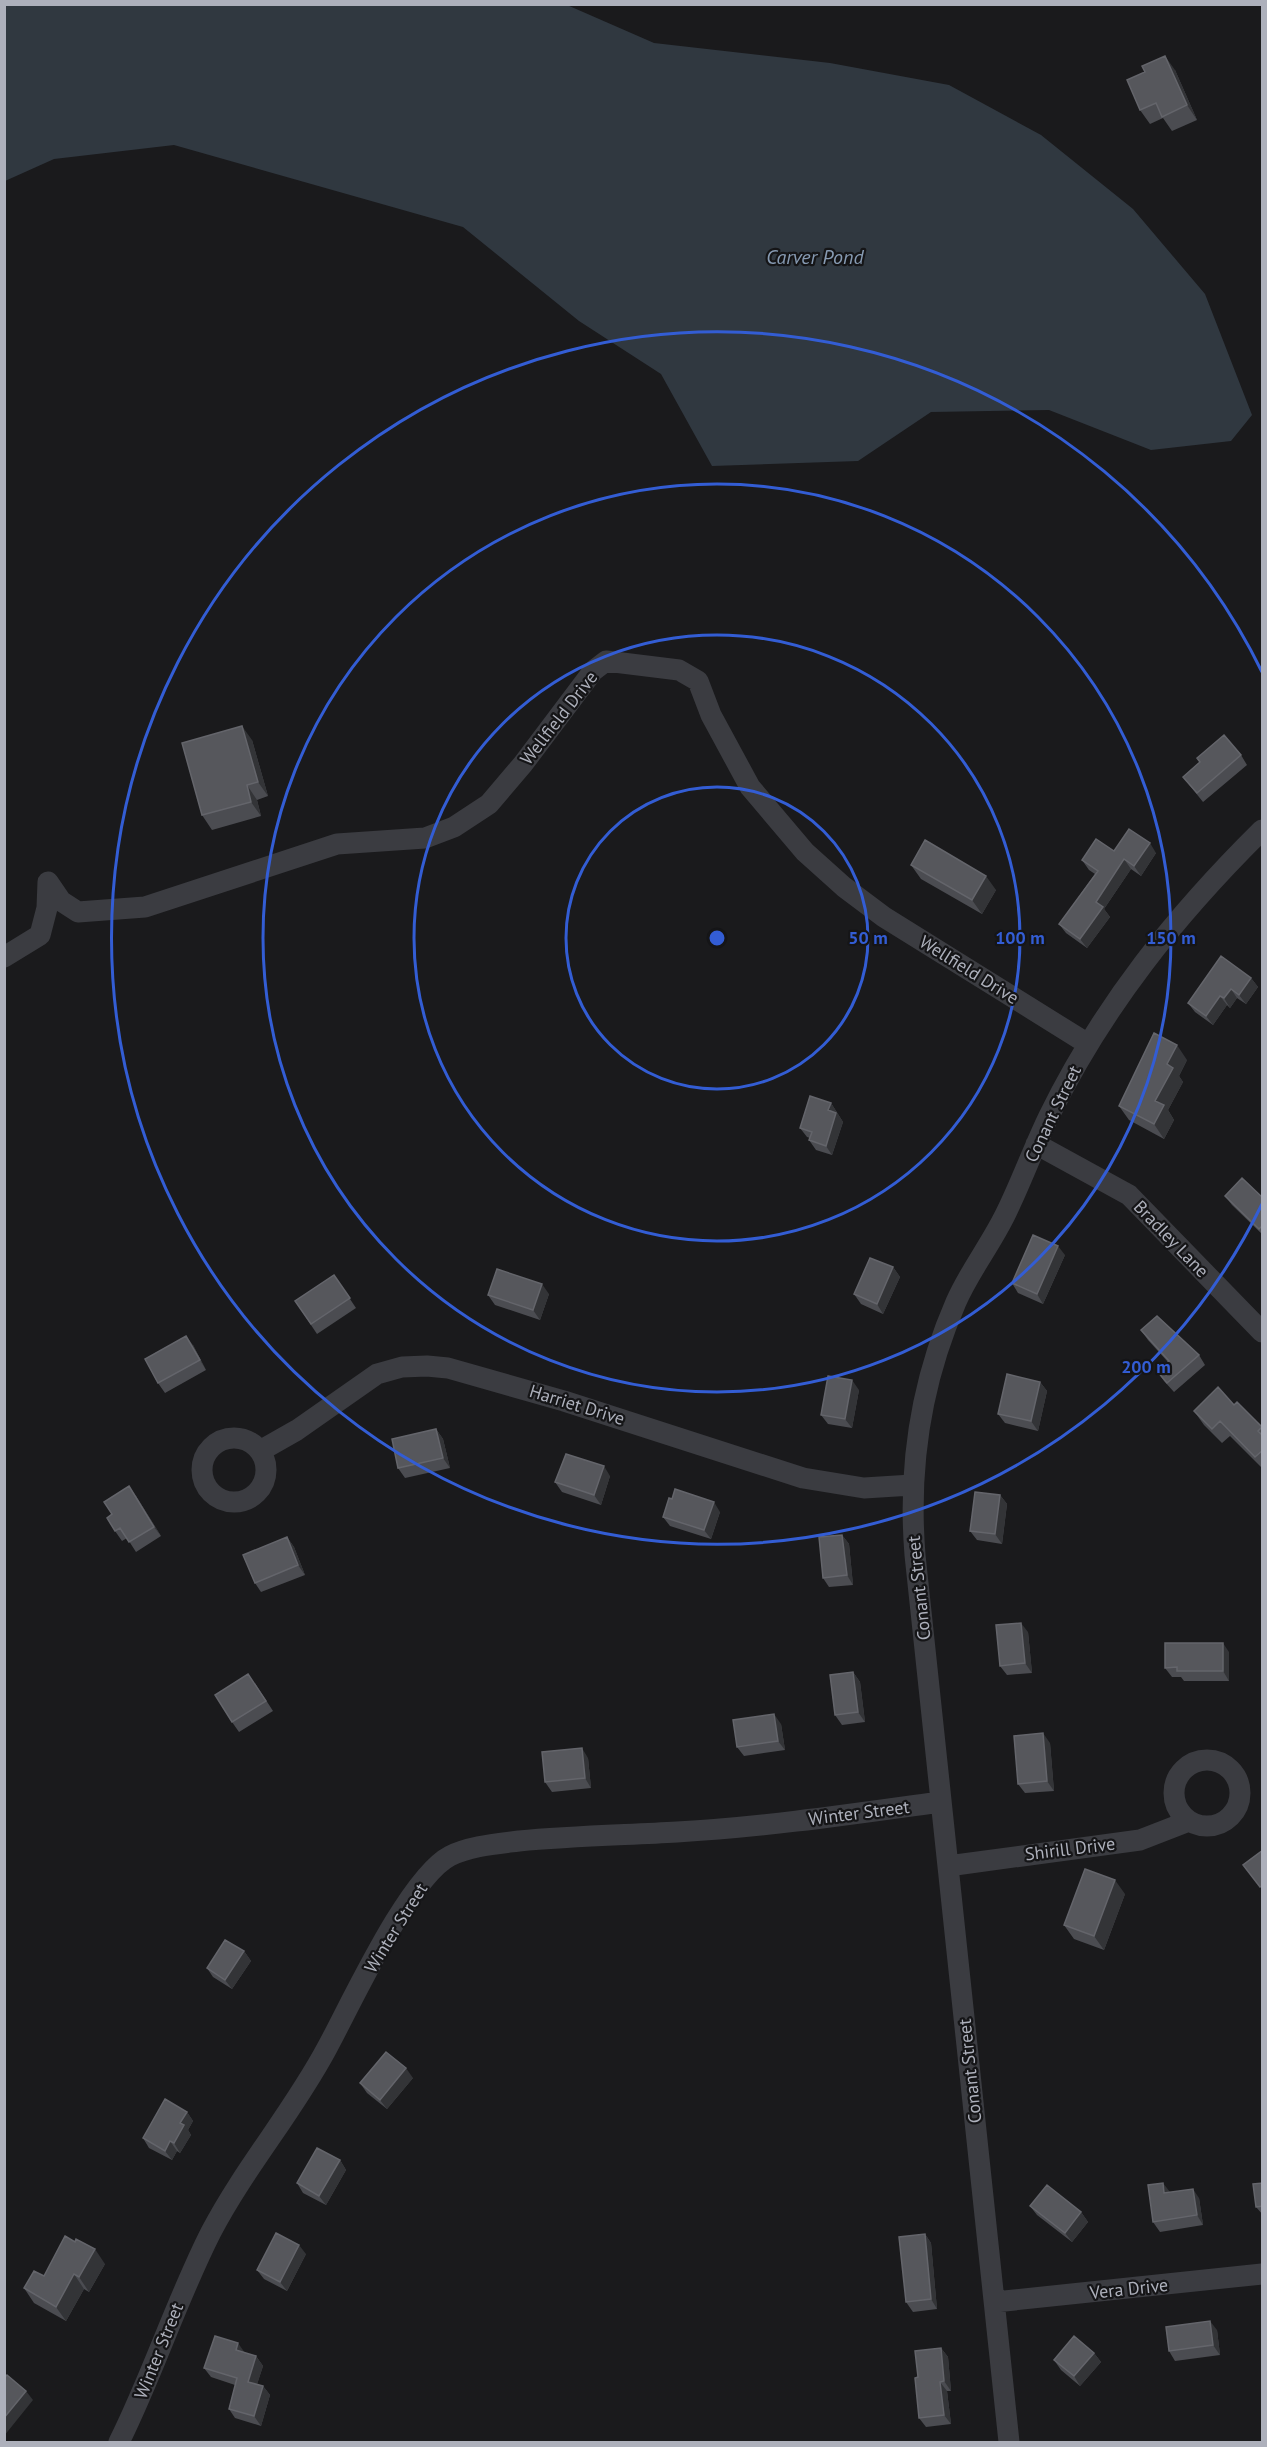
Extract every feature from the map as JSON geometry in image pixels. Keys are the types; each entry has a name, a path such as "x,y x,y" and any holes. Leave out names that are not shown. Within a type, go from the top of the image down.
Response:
{"street":[{"name":"Wellfield Drive","path":"4,957 40,935 47,908 48,882 61,901 78,912 145,907 337,844 425,837 454,827 489,804 524,764 593,671 606,660 679,670 698,681 711,716 750,787 770,814 805,852 844,887 884,917 1089,1044"},
{"name":"Conant Street","path":"1009,2442 912,1520 912,1485 922,1414 942,1338 956,1301 1006,1213 1036,1144 1089,1044 1171,927 1263,830"},
{"name":"Bradley Lane","path":"1036,1144 1129,1195 1263,1332"},
{"name":"Harriet Drive","path":"260,1451 297,1430 376,1374 402,1367 427,1366 448,1368 582,1406 802,1478 864,1488 912,1485"},
{"name":"Winter Street","path":"119,2442 190,2276 234,2190 312,2076 395,1923 427,1877 447,1857 467,1850 555,1837 773,1824 940,1802"},
{"name":"Shirill Drive","path":"948,1866 1140,1840 1190,1821"},
{"name":"Vera Drive","path":"995,2302 1263,2274"}],"water":[{"name":"Carver Pond","path":"5,4 567,5 654,43 830,63 949,85 1041,135 1133,209 1205,294 1252,415 1231,441 1151,450 1049,410 931,412 858,461 712,466 661,374 579,321 463,227 174,145 54,159 5,181"}],"building":[{"path":"1165,56 1187,105 1162,117 1156,103 1140,110 1127,80 1145,72 1142,66"},
{"path":"242,726 258,782 247,785 251,802 202,815 182,743"},
{"path":"1224,735 1241,755 1197,793 1183,777 1200,762 1197,758"},
{"path":"1129,829 1150,843 1134,866 1124,859 1096,902 1103,907 1080,939 1059,924 1098,871 1082,860 1096,839 1114,851"},
{"path":"925,840 986,876 972,900 911,865"},
{"path":"1221,956 1251,978 1239,995 1231,989 1224,998 1220,996 1206,1016 1188,1003"},
{"path":"1154,1033 1177,1045 1167,1064 1173,1068 1155,1101 1164,1105 1154,1124 1119,1106"},
{"path":"810,1096 831,1103 828,1110 836,1113 826,1146 809,1140 812,1132 800,1128"},
{"path":"1242,1178 1263,1198 1263,1225 1259,1229 1225,1196"},
{"path":"1033,1235 1058,1246 1037,1294 1012,1283"},
{"path":"870,1258 893,1267 877,1304 854,1294"},
{"path":"497,1269 542,1284 533,1310 488,1295"},
{"path":"334,1275 350,1298 311,1324 295,1301"},
{"path":"1157,1316 1199,1355 1167,1383 1157,1371 1169,1361 1141,1330"},
{"path":"186,1336 200,1360 158,1383 145,1359"},
{"path":"1007,1374 1040,1382 1031,1421 998,1414"},
{"path":"828,1376 852,1380 845,1419 821,1415"},
{"path":"1218,1387 1234,1405 1237,1402 1262,1427 1258,1431 1263,1436 1263,1450 1255,1457 1220,1421 1212,1429 1194,1411"},
{"path":"436,1429 443,1458 398,1468 392,1439"},
{"path":"566,1454 604,1466 594,1495 555,1482"},
{"path":"129,1486 154,1527 129,1542 120,1528 115,1531 107,1518 112,1514 104,1502"},
{"path":"675,1489 714,1502 704,1530 663,1517 669,1498 672,1499"},
{"path":"975,1492 1000,1495 995,1534 970,1531"},
{"path":"842,1535 847,1575 823,1578 819,1537"},
{"path":"287,1537 298,1565 255,1583 243,1555"},
{"path":"1021,1623 1025,1663 1000,1666 996,1625"},
{"path":"1165,1643 1223,1643 1223,1671 1177,1671 1177,1667 1165,1668"},
{"path":"853,1672 858,1712 835,1715 830,1675"},
{"path":"248,1674 266,1701 232,1722 215,1695"},
{"path":"774,1714 778,1741 737,1747 733,1720"},
{"path":"1043,1733 1047,1781 1018,1784 1014,1736"},
{"path":"582,1748 585,1778 545,1782 542,1752"},
{"path":"1263,1850 1263,1885 1260,1887 1243,1865"},
{"path":"1085,1869 1115,1880 1094,1936 1064,1925"},
{"path":"225,1940 244,1951 225,1980 207,1968"},
{"path":"386,2052 406,2068 380,2100 360,2083"},
{"path":"165,2099 187,2112 180,2123 184,2125 174,2143 170,2141 165,2151 143,2138"},
{"path":"317,2148 340,2160 319,2196 297,2183"},
{"path":"1163,2183 1164,2193 1193,2189 1197,2215 1153,2222 1148,2185"},
{"path":"1263,2183 1263,2206 1256,2207 1253,2184"},
{"path":"1047,2185 1081,2212 1065,2233 1030,2206"},
{"path":"276,2233 299,2245 280,2282 257,2270"},
{"path":"925,2234 931,2299 906,2302 899,2237"},
{"path":"65,2236 95,2249 79,2277 74,2274 56,2307 24,2288 34,2271 44,2276"},
{"path":"1210,2321 1213,2345 1169,2351 1166,2327"},
{"path":"215,2336 238,2343 236,2350 256,2356 248,2382 263,2386 254,2416 229,2409 237,2378 204,2368"},
{"path":"1074,2336 1094,2353 1074,2376 1054,2360"},
{"path":"941,2348 944,2381 940,2382 944,2415 919,2418 915,2351"},
{"path":"7,2375 26,2391 4,2418 4,2378"}]}
